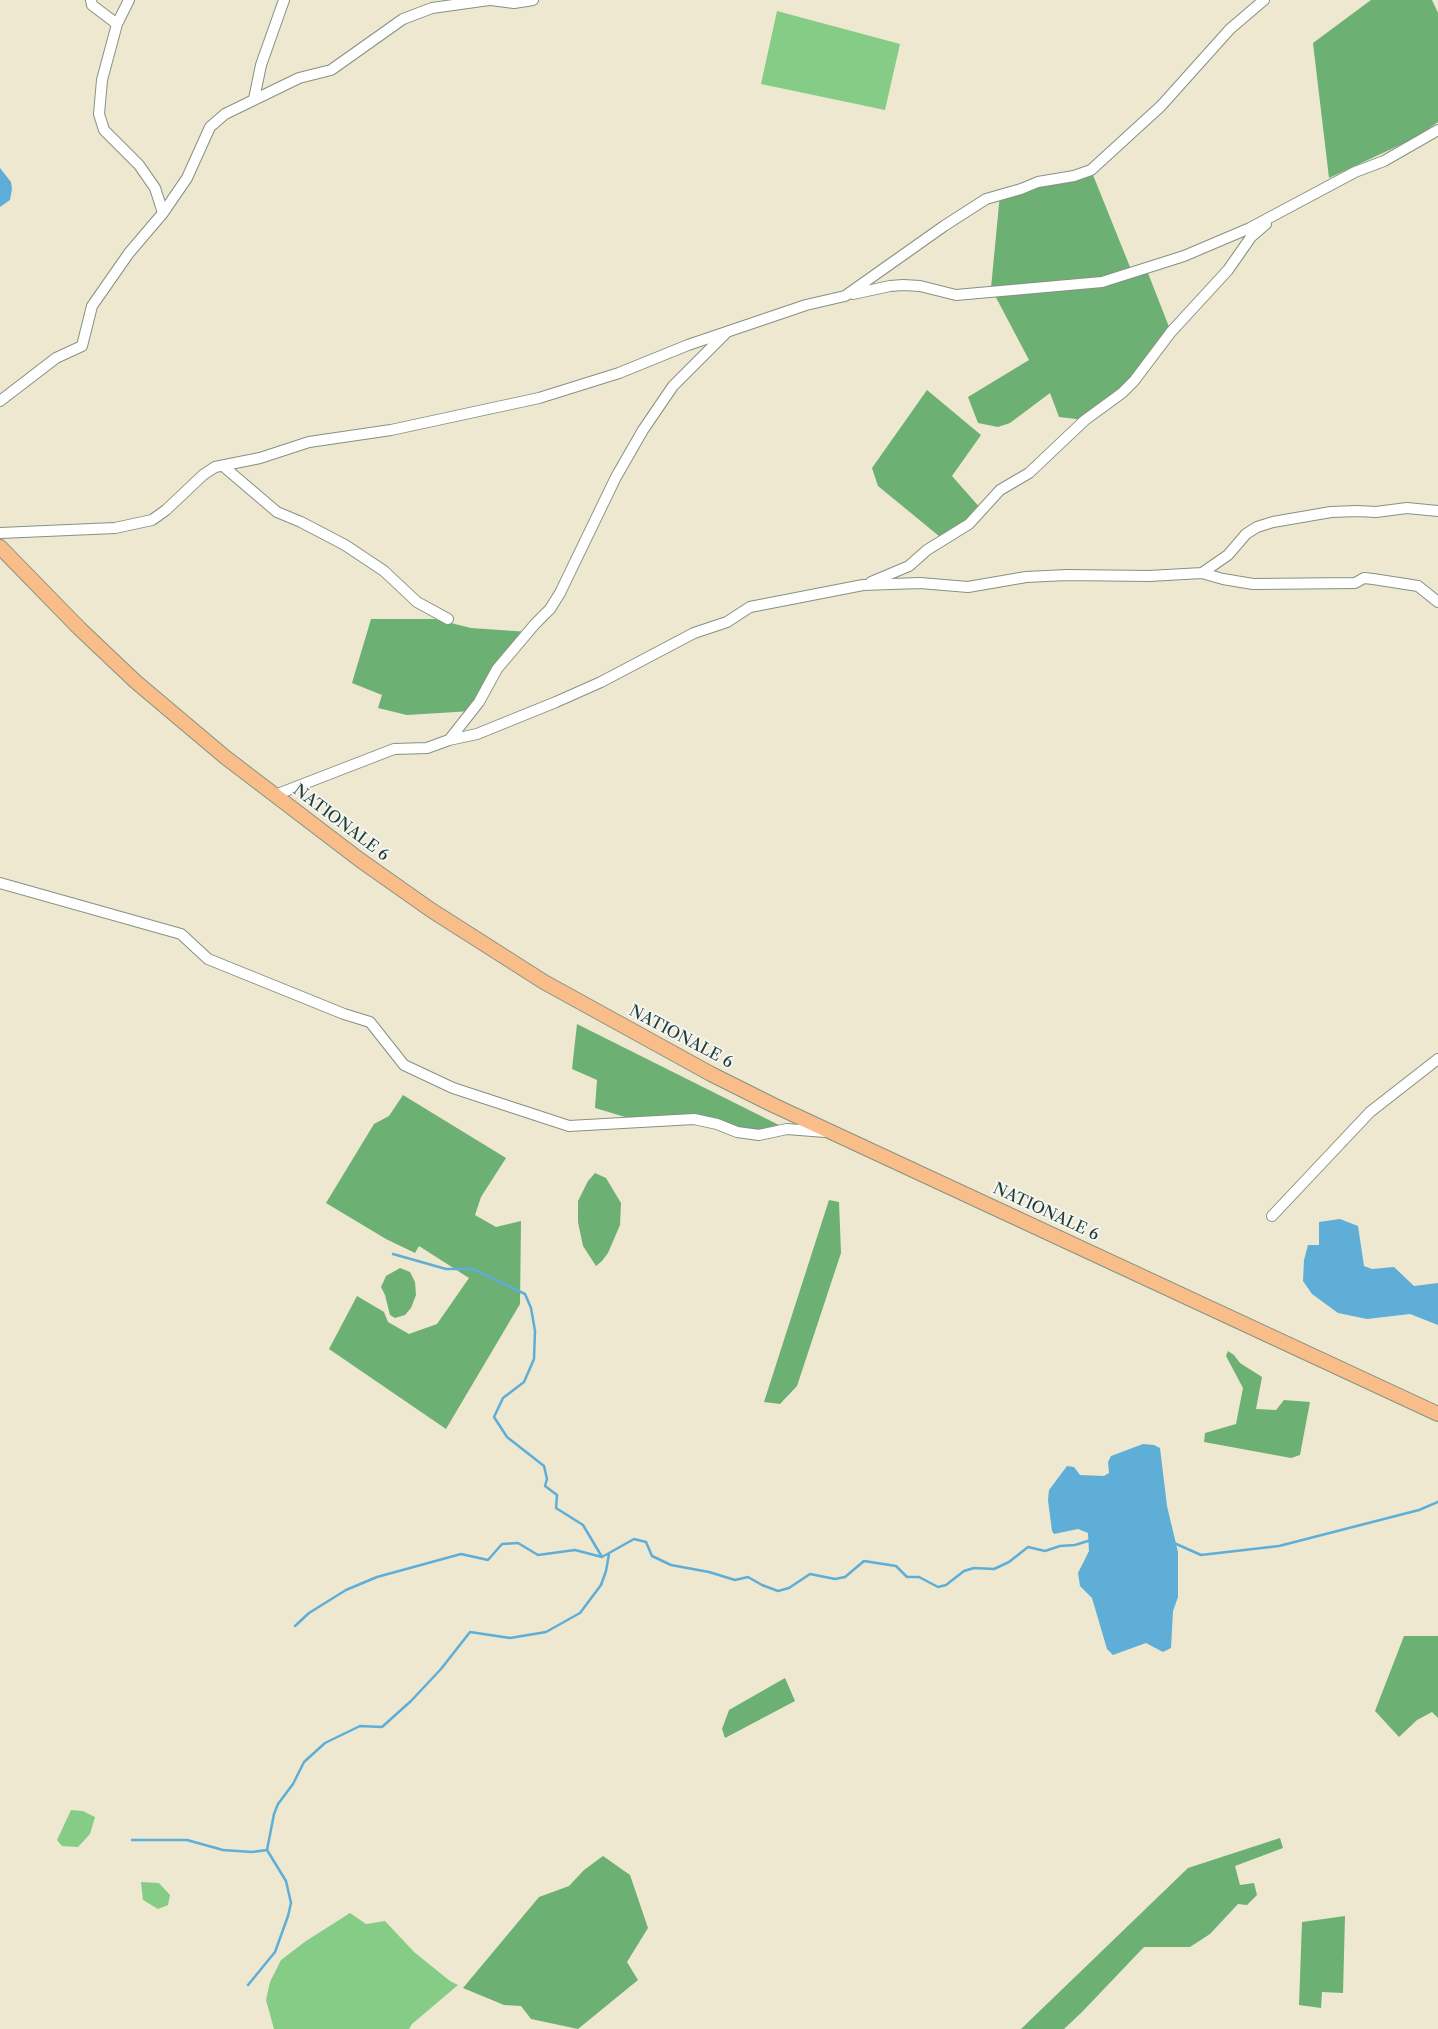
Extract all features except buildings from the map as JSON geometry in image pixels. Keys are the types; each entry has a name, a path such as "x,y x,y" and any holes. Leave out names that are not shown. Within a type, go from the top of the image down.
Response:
{"main road":[{"name":"NATIONALE 6","path":"0,547 79,628 136,682 275,795 415,899 544,982 711,1074 1438,1414"}],"street":[{"path":"91,0 92,5 117,24"},
{"path":"129,0 117,24 102,80 99,114 104,130 140,165 150,180 155,188 163,213"},
{"path":"254,99 261,65 284,0"},
{"path":"0,401 56,358 82,346 92,306 129,253 163,213 187,178 210,127 225,114 299,78 331,70 403,19 432,8 490,0 514,3 534,0"},
{"path":"845,296 944,226 986,199 1038,182 1074,176 1090,170 1161,106 1230,29 1264,0"},
{"path":"0,524 4,533 115,528 152,520 166,510 203,475 215,467 260,458 309,442 391,430 539,398 618,373 688,345 806,305 870,290 904,285 920,286 956,295 1102,282 1184,256 1276,215 1355,172 1384,161 1438,130"},
{"path":"863,585 909,566 927,550 969,524 1000,490 1029,473 1085,420 1122,393 1134,381 1171,332 1228,270 1251,237 1276,215"},
{"path":"448,740 479,702 498,669 535,624 550,609 560,593 616,477 648,423 673,386 727,332"},
{"path":"223,466 277,512 345,545 384,571 417,602 448,619"},
{"path":"1202,573 1228,555 1246,534 1256,527 1273,522 1331,512 1357,510 1376,512 1406,508 1438,511"},
{"path":"275,795 394,749 427,748 448,740 477,734 601,682 688,636 727,622 750,607 863,585 920,583 968,587 1026,577 1067,575 1149,576 1202,573 1253,584 1355,583 1364,578 1373,579 1418,586 1438,602"},
{"path":"0,884 181,934 208,960 344,1014 370,1022 404,1065 453,1088 569,1126 694,1119 716,1124 737,1132 759,1135 787,1129 835,1133"},
{"path":"1272,1216 1370,1112 1438,1059"}],"green space":[{"path":"1371,0 1432,0 1438,13 1438,122 1415,138 1329,178 1313,43"},
{"path":"777,11 900,44 885,110 761,84"},
{"path":"1091,170 1132,272 1146,268 1171,332 1134,381 1085,420 1059,417 1050,393 1010,423 998,427 978,423 968,397 1029,360 991,288 1000,194"},
{"path":"927,390 981,435 952,476 982,510 945,541 878,486 872,468"},
{"path":"371,619 435,619 471,628 529,632 472,711 407,715 378,708 382,695 352,683"},
{"path":"577,1024 787,1129 759,1135 717,1124 642,1122 595,1108 597,1080 572,1069"},
{"path":"403,1095 506,1158 481,1197 475,1215 496,1227 521,1221 520,1304 446,1429 329,1349 357,1296 384,1312 388,1322 409,1334 437,1324 469,1278 419,1246 415,1253 386,1239 326,1203 374,1124 389,1116"},
{"path":"595,1173 606,1178 621,1203 620,1225 608,1253 596,1266 583,1246 578,1222 578,1201 588,1181"},
{"path":"829,1200 839,1202 841,1253 797,1386 780,1404 764,1402"},
{"path":"400,1268 410,1272 415,1282 416,1295 411,1308 405,1315 395,1318 390,1315 381,1287 386,1276"},
{"path":"1228,1351 1240,1363 1262,1377 1256,1409 1276,1410 1284,1400 1310,1402 1300,1455 1291,1458 1204,1442 1205,1433 1236,1424 1243,1388 1226,1356"},
{"path":"1404,1636 1438,1636 1438,1718 1432,1712 1417,1720 1399,1737 1375,1711"},
{"path":"785,1678 795,1701 725,1738 722,1729 729,1710"},
{"path":"71,1810 83,1811 95,1817 90,1834 78,1847 62,1846 57,1840"},
{"path":"1280,1838 1283,1848 1235,1866 1240,1885 1254,1883 1257,1895 1247,1905 1238,1904 1210,1934 1190,1947 1144,1947 1064,2029 1021,2029 1188,1868"},
{"path":"603,1856 630,1875 648,1928 627,1962 638,1980 578,2029 531,2019 521,2006 504,2005 463,1988 539,1897 569,1886 584,1870"},
{"path":"141,1882 159,1883 170,1895 168,1905 158,1909 143,1900"},
{"path":"350,1913 366,1924 385,1921 414,1952 450,1981 458,1985 412,2024 409,2029 274,2029 266,2000 270,1982 281,1960 306,1941"},
{"path":"1345,1916 1343,1993 1322,1992 1321,2008 1299,2005 1302,1922"}],"water":[{"path":"0,168 11,182 12,189 10,200 0,207"},
{"path":"1340,1219 1358,1226 1364,1266 1372,1269 1394,1267 1414,1286 1438,1283 1438,1325 1410,1314 1367,1319 1338,1313 1312,1294 1303,1281 1304,1260 1308,1245 1319,1245 1319,1222"},
{"path":"1143,1444 1154,1445 1160,1448 1167,1506 1178,1552 1178,1597 1173,1611 1171,1648 1163,1652 1146,1643 1113,1655 1107,1649 1092,1598 1080,1586 1078,1573 1089,1551 1088,1533 1078,1529 1054,1534 1048,1500 1049,1490 1067,1466 1074,1467 1080,1475 1104,1476 1109,1473 1108,1462 1111,1456"}],"waterway":[{"path":"393,1254 446,1269 473,1269 525,1294 531,1308 535,1331 534,1359 524,1382 503,1398 494,1417 507,1437 544,1466 547,1479 545,1486 557,1495 556,1508 583,1525 602,1557"},
{"path":"1174,1543 1201,1555 1279,1546 1419,1510 1438,1502"},
{"path":"295,1626 309,1613 346,1590 377,1577 461,1554 488,1560 502,1544 518,1543 538,1555 575,1550 602,1557 634,1539 646,1542 652,1556 671,1565 709,1572 735,1580 748,1577 778,1591 789,1588 810,1574 835,1579 845,1577 864,1561 896,1566 907,1577 919,1577 938,1587 946,1585 964,1571 974,1568 994,1569 1009,1562 1028,1547 1045,1551 1091,1540"},
{"path":"132,1840 187,1840 223,1850 252,1852 267,1850 274,1814 278,1804 293,1784 304,1762 325,1743 360,1726 382,1727 411,1701 441,1669 470,1632 510,1638 546,1632 580,1613 601,1585 609,1554"},
{"path":"248,1985 275,1952 291,1903 286,1881 267,1850"}]}
